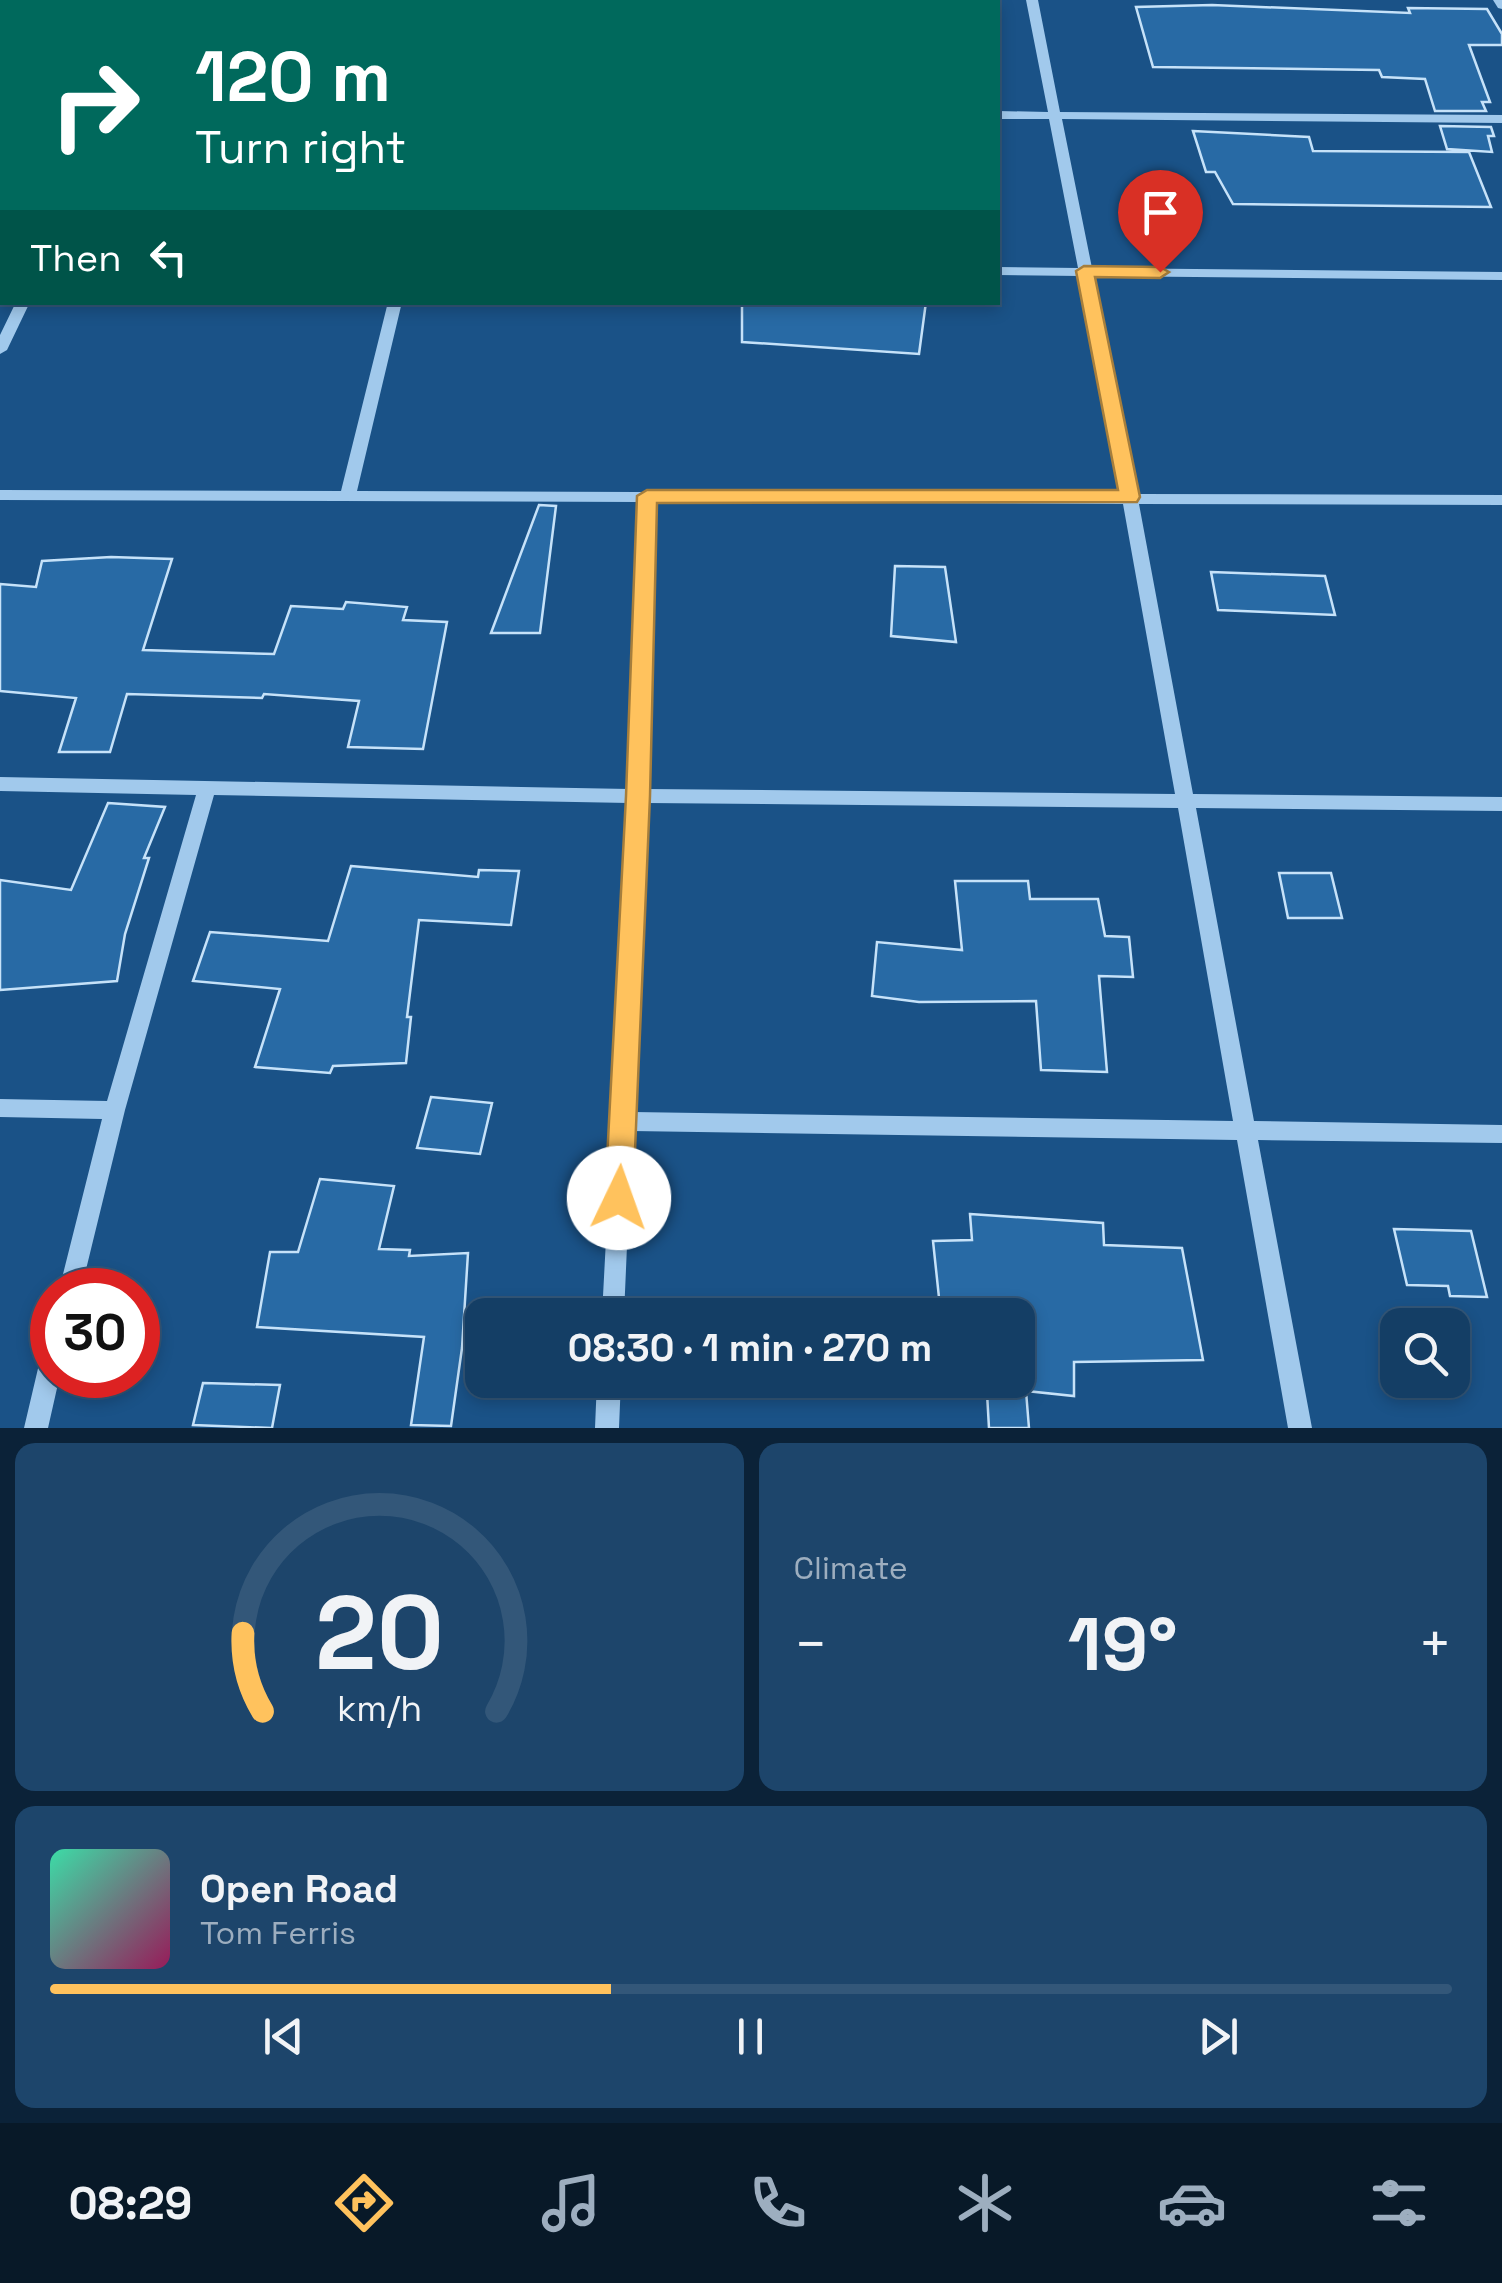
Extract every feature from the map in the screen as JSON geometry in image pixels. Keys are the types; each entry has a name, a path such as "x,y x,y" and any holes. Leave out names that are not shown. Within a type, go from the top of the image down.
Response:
{"street":[{"path":"1032,0 1130,497 1300,1428"},
{"path":"1000,115 1502,119"},
{"path":"1000,270 1502,276"},
{"path":"0,350 21,305"},
{"path":"348,494 394,305"},
{"path":"0,495 1502,500"},
{"path":"614,1298 638,796 647,496"},
{"path":"0,784 638,796 1502,804"},
{"path":"76,1268 115,1110 207,788"},
{"path":"0,1108 115,1110"},
{"path":"623,1120 1247,1133 1502,1134"},
{"path":"36,1428 43,1398"},
{"path":"607,1428 609,1398"}],"building":[{"path":"1212,5 1410,13 1408,8 1487,9 1502,34 1502,45 1469,45 1490,102 1482,102 1486,111 1435,111 1425,79 1382,77 1379,70 1153,67 1136,7"},
{"path":"1440,126 1491,127 1494,136 1488,136 1492,152 1447,149"},
{"path":"1193,131 1309,137 1313,151 1469,152 1491,207 1233,204 1215,172 1206,172"},
{"path":"742,305 926,305 919,354 742,342"},
{"path":"539,505 556,506 540,633 491,633"},
{"path":"172,559 143,650 274,654 291,606 343,609 346,602 407,607 403,620 447,622 423,749 348,747 359,701 264,694 262,698 127,694 110,752 59,752 76,698 0,691 0,584 36,587 42,561"},
{"path":"895,566 945,567 956,642 891,636"},
{"path":"1211,572 1325,576 1335,615 1218,610"},
{"path":"108,803 165,807 144,858 149,858 125,934 117,981 0,990 0,880 71,890"},
{"path":"351,866 478,877 479,870 519,871 511,925 419,920 407,1017 411,1017 406,1063 333,1066 330,1073 255,1067 280,989 193,981 210,932 328,941"},
{"path":"1279,873 1331,873 1342,918 1288,918"},
{"path":"955,881 1028,881 1030,899 1098,899 1105,936 1129,937 1133,977 1099,976 1107,1072 1041,1070 1036,1001 919,1002 872,996 877,942 962,950"},
{"path":"431,1097 492,1103 480,1154 417,1148"},
{"path":"320,1179 394,1186 379,1249 410,1250 409,1256 468,1253 462,1348 451,1426 411,1425 424,1337 257,1327 270,1252 298,1252"},
{"path":"970,1214 1103,1223 1104,1245 1182,1248 1203,1360 1074,1362 1074,1396 1035,1392 1035,1298 939,1298 933,1241 972,1240"},
{"path":"1394,1229 1471,1231 1487,1297 1450,1296 1448,1286 1407,1285"},
{"path":"203,1383 280,1385 272,1428 193,1425"},
{"path":"987,1398 1027,1398 1029,1428 989,1428"}],"route":[{"path":"619,1198 647,496 1130,497 1084,271 1160,272"}]}
